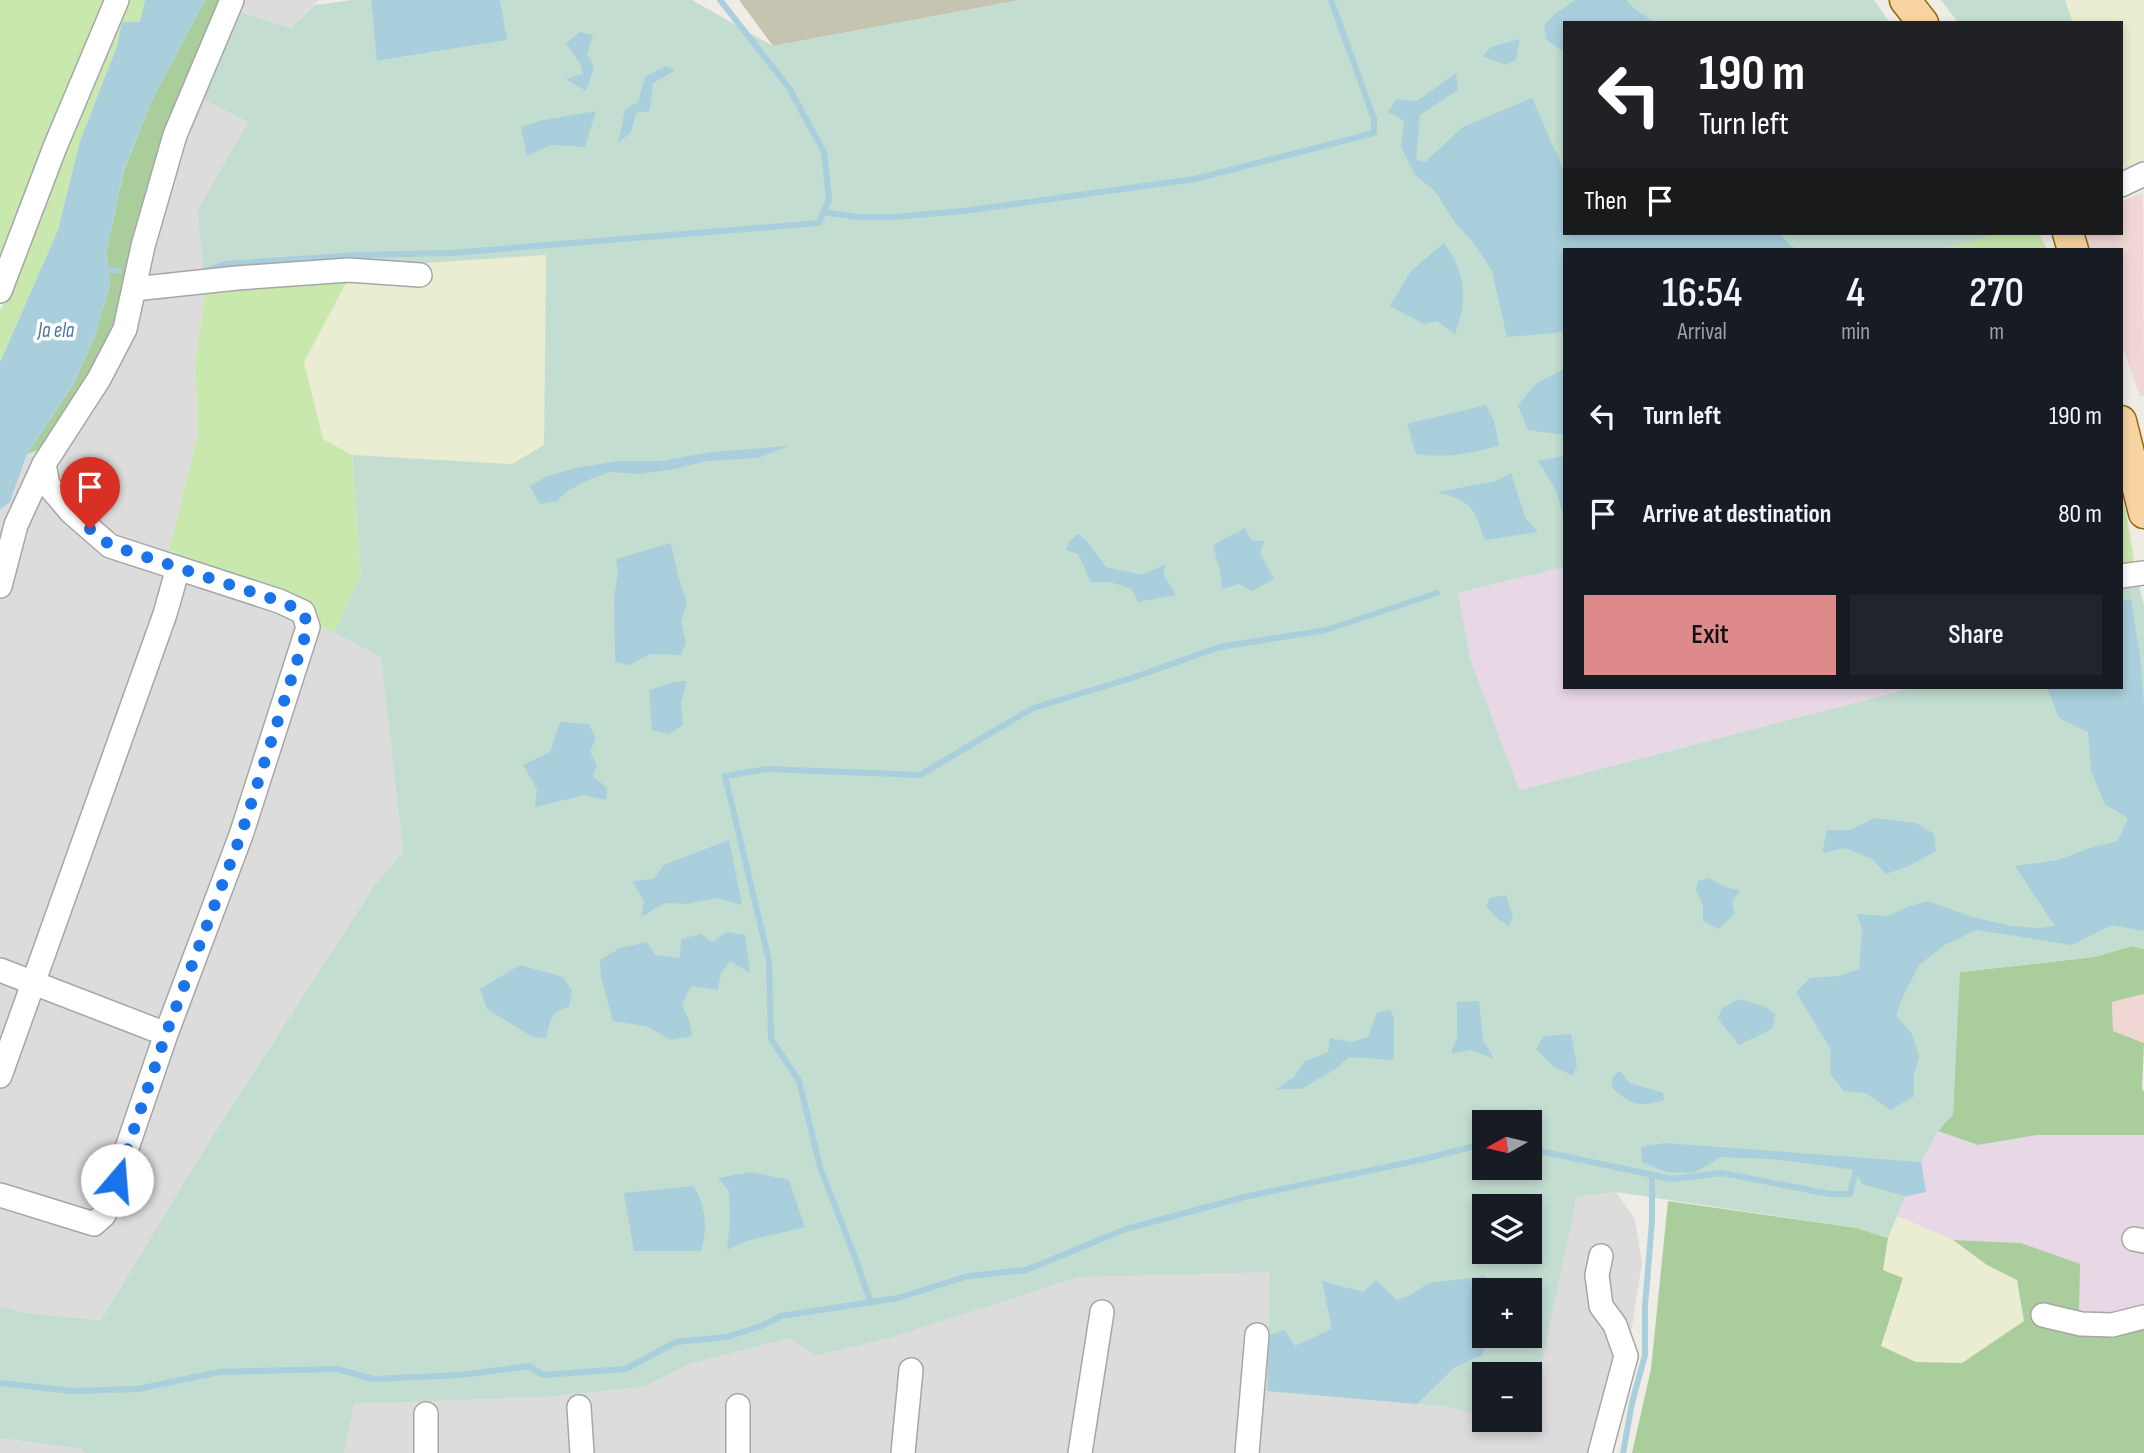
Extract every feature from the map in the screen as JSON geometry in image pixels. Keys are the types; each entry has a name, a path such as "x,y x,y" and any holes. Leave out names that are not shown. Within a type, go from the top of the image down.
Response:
{"main road":[{"path":"1905,0 1921,21"},
{"path":"2123,429 2144,513"}],"street":[{"path":"0,291 55,147 117,0"},
{"path":"0,586 16,524 44,464 99,379 125,329 143,246 175,135 232,0"},
{"path":"2123,183 2144,174"},
{"path":"134,289 349,270 420,275"},
{"path":"0,1195 94,1224 104,1215 166,1034 241,835 308,627 303,611 279,601 110,545 71,512 48,485 44,464"},
{"path":"0,1076 165,614 178,568"},
{"path":"2123,576 2144,573"},
{"path":"0,970 166,1034"},
{"path":"1600,1453 1626,1356 1615,1325 1601,1307 1597,1275 1601,1256"},
{"path":"1080,1453 1102,1312"},
{"path":"2043,1315 2081,1324 2112,1325 2144,1317"},
{"path":"1247,1453 1257,1335"},
{"path":"903,1453 911,1370"},
{"path":"738,1406 738,1453"},
{"path":"579,1407 582,1453"},
{"path":"426,1415 426,1453"}],"shaded area":[{"path":"243,0 319,0 291,28 238,11"},
{"path":"371,0 378,61 506,40 500,0 692,0 773,46 1021,0 1874,0 1889,21 1563,21 1563,235 1994,235 1948,248 1563,248 1563,567 1458,593 1470,658 1519,790 1908,689 2123,689 2123,580 2137,577 2144,606 2144,949 2132,946 2094,957 1960,972 1953,1114 1938,1131 1921,1162 1926,1192 1905,1197 1888,1238 1857,1228 1616,1192 1577,1197 1542,1363 1472,1362 1472,1413 1450,1407 1267,1391 1270,1272 1079,1277 890,1338 816,1356 790,1338 690,1364 643,1387 547,1397 354,1404 344,1453 86,1453 81,1449 0,1438 0,1306 26,1313 101,1320 203,1151 376,883 403,852 381,657 334,633 361,576 352,455 512,464 544,445 546,255 395,265 358,261 205,293 198,210 248,122 202,99 238,11 291,28 315,5"},
{"path":"739,0 1021,0 773,46"},
{"path":"1941,0 2065,0 2072,21 1957,21"},
{"path":"2065,0 2144,0 2144,159 2124,168 2123,21 2072,21"},
{"path":"202,99 248,122 199,210 205,293 195,363 198,432 169,550 381,657 403,852 376,883 203,1151 101,1320 26,1313 0,1306 0,510 10,502 27,454 68,440 172,168"},
{"path":"2143,193 2144,396 2140,396 2123,349 2123,248 2087,248 2083,235 2123,235 2123,201"},
{"path":"546,255 544,446 513,464 352,455 323,439 304,362 358,261 395,265"},
{"path":"1563,567 1563,689 1908,689 1518,790 1470,658 1457,593"},
{"path":"2144,994 2144,1043 2113,1031 2112,1002"},
{"path":"1938,1131 1978,1145 2037,1135 2144,1135 2144,1321 2079,1315 2021,1243 1953,1240 1897,1216 1905,1196 1926,1192 1921,1162"},
{"path":"1616,1192 1635,1219 1642,1263 1632,1327 1591,1453 344,1453 353,1404 547,1397 643,1387 690,1364 790,1338 817,1356 890,1338 1094,1272 1270,1272 1268,1391 1450,1407 1472,1413 1472,1432 1542,1432 1542,1363 1577,1197"},
{"path":"1897,1216 1953,1240 1987,1265 2017,1280 2024,1321 1962,1364 1916,1362 1881,1347 1903,1279 1883,1270 1888,1238"},
{"path":"0,1438 81,1449 86,1453 0,1453"}],"green space":[{"path":"0,0 111,0 0,264"},
{"path":"125,0 145,0 141,22 122,23 117,46 80,141 58,230 0,362 0,311 20,269"},
{"path":"205,0 226,0 114,332 47,447 27,454 73,385 94,338 110,284 106,252 124,170 152,100"},
{"path":"1994,235 2039,235 2047,248 1948,248"},
{"path":"358,261 304,362 323,439 352,455 361,576 334,633 169,550 198,432 195,363 205,293"},
{"path":"2123,496 2137,577 2123,580"},
{"path":"2132,946 2144,949 2144,994 2112,1002 2113,1031 2144,1043 2144,1135 2037,1135 1978,1145 1938,1131 1953,1114 1959,972 2094,957"},
{"path":"1668,1201 1857,1228 1888,1238 1883,1270 1903,1278 1881,1346 1916,1362 1962,1363 2024,1321 2017,1280 1987,1265 1953,1240 2021,1243 2080,1264 2079,1315 2144,1321 2144,1453 1632,1453 1651,1369"}],"water":[{"name":"Ja ela","path":"145,0 205,0 152,100 124,169 106,252 110,284 94,338 73,385 27,454 10,502 0,510 0,362 58,230 80,141 117,46 122,22 140,22"},
{"path":"371,0 500,0 507,40 377,61"},
{"path":"1575,0 1626,0 1653,21 1563,21 1563,52 1547,40 1544,25"},
{"path":"580,32 593,35 587,54 594,67 586,91 566,79 583,74 581,65 566,43"},
{"path":"1520,39 1516,60 1506,65 1483,56 1491,47"},
{"path":"665,66 675,70 652,84 649,111 636,113 631,132 618,143 625,110 638,102 645,77"},
{"path":"1456,73 1458,90 1420,115 1416,160 1425,162 1463,127 1532,98 1563,169 1563,235 1780,235 1794,248 1563,248 1563,330 1507,337 1492,271 1435,191 1415,175 1401,147 1404,121 1388,112 1397,99 1417,101"},
{"path":"596,111 585,147 551,145 527,156 521,127 543,120"},
{"path":"1444,243 1457,265 1463,287 1462,309 1455,334 1437,321 1424,324 1390,306 1411,271"},
{"path":"1563,370 1563,435 1528,430 1518,405 1537,383"},
{"path":"1486,405 1494,421 1499,446 1448,456 1416,454 1407,424"},
{"path":"789,446 758,458 707,461 639,474 610,472 566,492 557,501 540,504 530,486 546,477 575,468 617,461 661,461 712,452"},
{"path":"1563,456 1563,514 1556,490 1538,461"},
{"path":"1511,473 1526,519 1538,532 1485,540 1470,507 1458,499 1438,492 1496,481"},
{"path":"1245,528 1252,541 1264,541 1260,553 1274,579 1252,591 1239,584 1222,589 1213,545"},
{"path":"1078,534 1087,541 1106,567 1142,575 1166,564 1163,574 1176,595 1138,602 1132,589 1110,582 1091,582 1078,554 1066,550 1069,541"},
{"path":"671,543 687,603 681,621 686,643 681,655 650,654 630,665 615,662 614,597 618,573 616,559"},
{"path":"2131,599 2144,704 2144,931 2112,925 2072,945 1977,930 1946,944 1919,965 1896,1016 1912,1034 1919,1057 1914,1074 1914,1096 1891,1110 1865,1093 1844,1091 1830,1074 1831,1050 1796,992 1810,978 1838,976 1859,969 1862,929 1857,914 1887,916 1928,901 1972,917 2012,926 2055,926 2015,866 2058,860 2118,841 2128,818 2105,804 2091,771 2088,732 2059,718 2047,689 2123,689 2123,601"},
{"path":"687,681 681,703 683,725 669,734 652,730 649,690 673,682"},
{"path":"560,722 589,724 596,738 590,751 597,765 593,776 607,788 606,800 584,795 535,807 537,789 523,765 550,752"},
{"path":"1874,818 1916,823 1934,834 1936,851 1909,866 1886,874 1872,859 1845,848 1822,853 1827,830 1850,830"},
{"path":"729,840 742,905 716,898 686,904 665,903 641,917 644,901 632,881 653,879 664,865"},
{"path":"1709,878 1725,887 1740,890 1732,902 1734,914 1719,929 1703,921 1703,905 1696,890 1698,881"},
{"path":"1506,895 1513,917 1509,926 1486,906 1490,898"},
{"path":"727,932 745,935 750,973 730,961 721,973 718,990 691,986 682,1005 692,1036 670,1040 649,1027 613,1021 601,978 600,960 620,948 647,942 655,955 680,958 681,939 701,934 712,942"},
{"path":"520,965 563,977 572,991 569,1007 554,1014 546,1038 533,1037 487,1009 480,989"},
{"path":"1740,999 1764,1006 1775,1014 1772,1029 1739,1045 1718,1019 1722,1008"},
{"path":"1479,1001 1483,1040 1494,1059 1472,1050 1451,1053 1457,1038 1457,1002"},
{"path":"1390,1010 1394,1017 1394,1060 1349,1057 1337,1068 1301,1089 1276,1089 1294,1077 1304,1062 1328,1052 1330,1038 1351,1042 1368,1037 1377,1012"},
{"path":"1571,1034 1577,1065 1573,1076 1553,1066 1536,1049 1543,1036"},
{"path":"1620,1071 1630,1083 1663,1093 1664,1100 1648,1104 1630,1102 1612,1088 1612,1077"},
{"path":"1665,1143 1921,1162 1926,1192 1905,1196 1862,1184 1856,1170 1772,1159 1721,1157 1694,1173 1666,1172 1642,1162 1641,1147"},
{"path":"751,1172 789,1180 805,1227 746,1241 727,1250 729,1191 718,1178"},
{"path":"694,1186 705,1218 701,1251 634,1251 624,1193"},
{"path":"1485,1276 1472,1278 1472,1348 1485,1348 1482,1355 1455,1367 1417,1404 1267,1391 1269,1335 1285,1330 1295,1346 1332,1329 1322,1281 1363,1292 1376,1280 1397,1300 1429,1283"}],"waterway":[{"path":"203,272 225,264 358,255 451,253 819,223 829,199 824,152 789,88 720,0"},
{"path":"823,212 857,217 893,217 963,211 1195,179 1374,133 1374,119 1331,0"},
{"path":"100,269 119,271"},
{"path":"871,1303 820,1167 799,1081 771,1039 769,961 725,776 767,769 920,775 1033,708 1132,678 1220,647 1326,630 1437,593"},
{"path":"0,1383 72,1391 138,1389 219,1372 337,1369 373,1379 461,1375 529,1366 543,1375 626,1369 676,1342 727,1337 781,1316 898,1298 968,1276 1026,1270 1126,1229 1244,1197 1472,1147"},
{"path":"1542,1152 1672,1179 1722,1173 1830,1194 1850,1194 1856,1170"},
{"path":"1623,1453 1632,1403 1645,1355 1652,1175"}],"route":[{"path":"90,529 110,545 303,611 308,627 241,835 166,1034 117,1180"}]}
